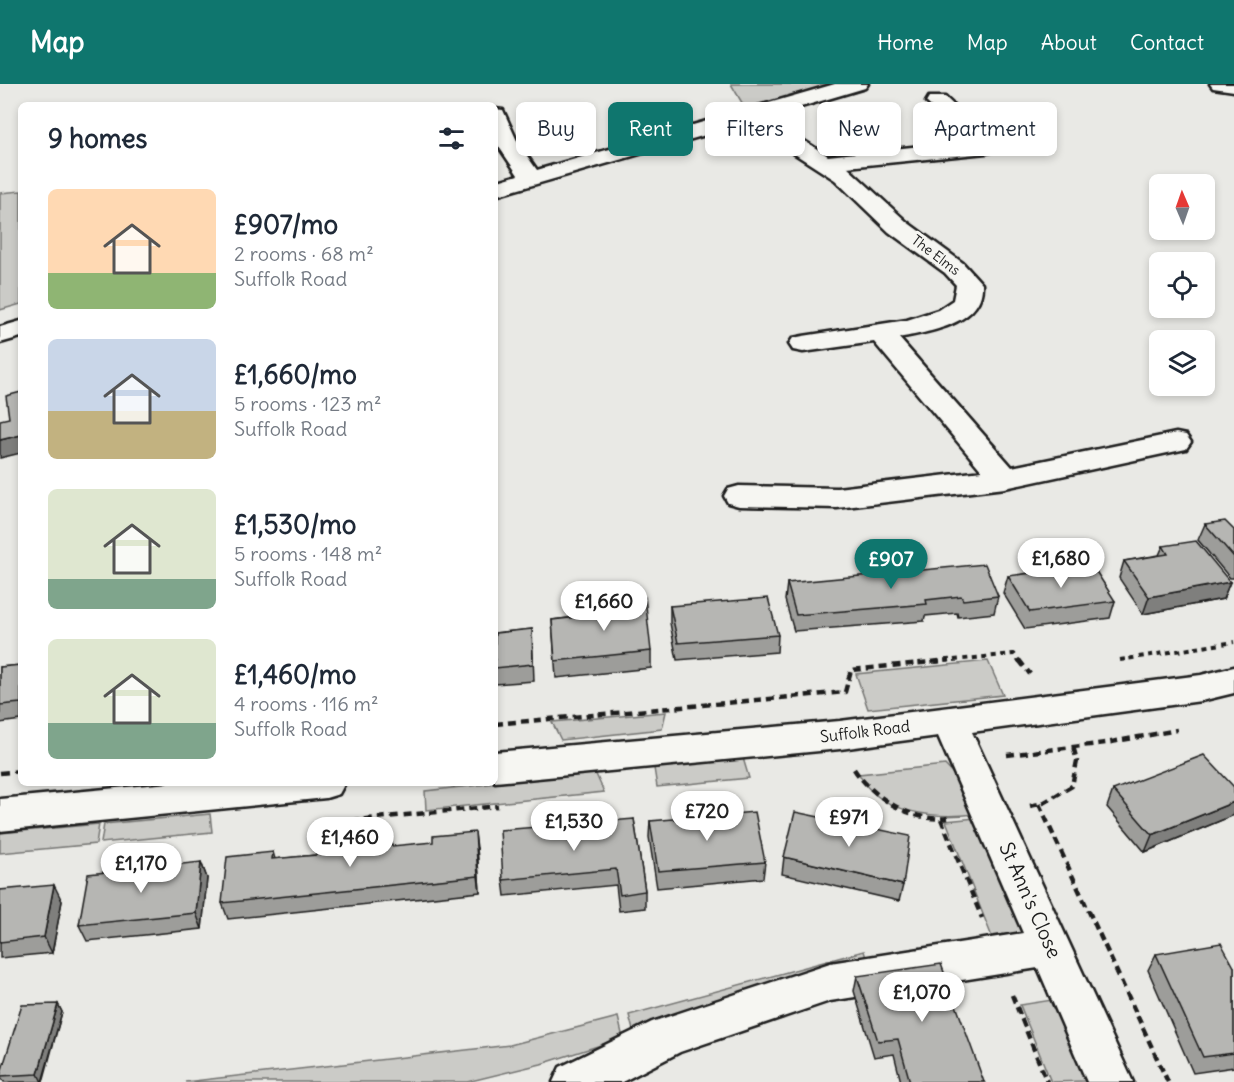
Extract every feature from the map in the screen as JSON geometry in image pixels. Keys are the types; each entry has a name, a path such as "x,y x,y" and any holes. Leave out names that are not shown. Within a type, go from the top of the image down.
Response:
{"street":[{"path":"795,102 858,84"},
{"path":"1220,84 1234,85"},
{"path":"498,120 513,153 531,178"},
{"path":"498,188 705,128"},
{"name":"The Elms","path":"803,344 925,323 952,314 968,299 969,284 954,268 898,227 856,185 805,151"},
{"path":"824,163 913,154"},
{"path":"0,335 18,330"},
{"path":"880,332 1005,478"},
{"path":"739,496 837,498 1005,478 1176,442"},
{"name":"Suffolk Road","path":"498,767 840,735 1201,688 1234,680"},
{"name":"St Ann's Close","path":"950,720 1110,1082"},
{"path":"0,814 294,786"},
{"path":"576,1082 668,1036 830,982 1052,947"}],"path":[{"path":"1109,662 1234,642"},
{"path":"498,724 845,692 851,670 1014,654 1029,674 1041,672"},
{"path":"0,773 18,771"},
{"path":"1039,804 1168,1082"}],"shaded area":[{"path":"731,84 842,84 784,102 742,102"},
{"path":"18,191 18,305 0,310 0,193"},
{"path":"988,661 1003,695 868,709 856,674"},
{"path":"666,712 662,729 561,740 552,722"},
{"path":"743,758 749,778 657,787 654,768"},
{"path":"945,765 957,778 975,814 927,814 894,806 880,798 859,774"},
{"path":"595,772 604,792 426,810 425,791 470,786 498,786 498,783"},
{"path":"210,814 212,832 101,843 104,824"},
{"path":"976,818 1028,935 994,942 946,821"},
{"path":"99,824 96,844 0,853 0,833"},
{"path":"864,951 867,961 634,1034 629,1015"},
{"path":"1052,1000 1087,1081 1051,1082 1020,1005"},
{"path":"618,1017 623,1038 541,1064 467,1082 185,1082 510,1045"}],"building":[{"path":"18,393 18,436 0,440 0,420 9,418 6,396"},
{"path":"1225,521 1234,530 1234,557 1205,524"},
{"path":"1196,541 1230,582 1149,597 1124,561 1168,554 1163,546"},
{"path":"985,564 998,596 963,600 961,596 926,600 927,604 796,615 787,583"},
{"path":"1092,565 1115,601 1030,612 1008,576"},
{"path":"645,597 651,651 555,661 552,620 613,613 610,599"},
{"path":"768,598 778,635 678,643 670,606"},
{"path":"532,629 533,664 498,668 498,633"},
{"path":"18,665 18,703 0,705 0,667"},
{"path":"1204,755 1234,787 1234,802 1152,835 1113,790"},
{"path":"755,812 765,862 658,871 650,821"},
{"path":"795,812 910,836 903,885 784,857"},
{"path":"634,819 645,891 620,895 616,869 503,880 500,830"},
{"path":"475,832 478,876 222,903 227,857 273,852 272,859 316,855 316,846 391,840 392,846 433,842 433,836"},
{"path":"201,862 196,913 79,925 88,874"},
{"path":"54,885 44,937 0,942 0,890"},
{"path":"1221,943 1234,967 1234,1053 1203,1057 1156,954"},
{"path":"941,964 984,1082 910,1082 898,1039 878,1041 857,976"},
{"path":"58,1004 38,1074 0,1076 22,1005"}]}
